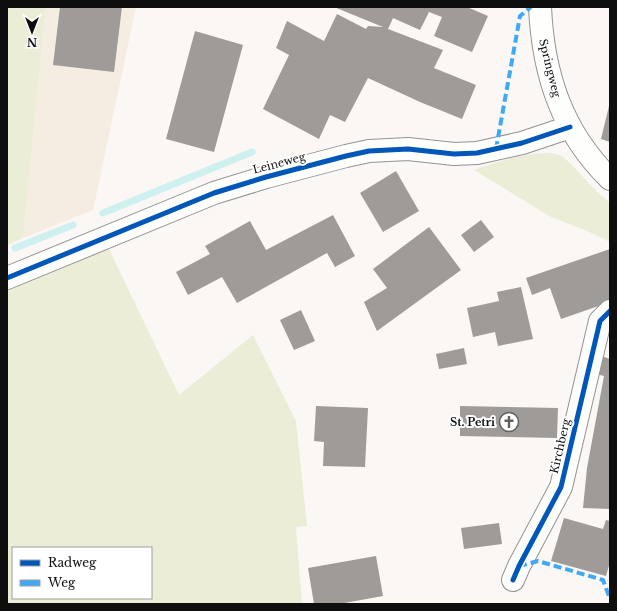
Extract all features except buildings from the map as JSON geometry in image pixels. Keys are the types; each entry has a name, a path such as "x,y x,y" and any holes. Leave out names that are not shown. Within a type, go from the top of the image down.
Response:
{"street":[{"name":"Springweg","path":"540,7 544,54 559,104 570,127 594,163 610,179"},
{"name":"Leineweg","path":"7,278 214,193 266,177 369,151 408,150 454,154 477,153 516,144 570,127"},
{"name":"Kirchberg","path":"513,580 561,487 600,321 610,311"}],"shaded area":[{"path":"46,7 136,7 93,210 23,238"}],"green space":[{"path":"7,7 46,7 23,238 7,245"},
{"path":"551,153 562,156 596,191 610,203 610,242 551,217 474,170 530,154"},
{"path":"106,243 179,395 253,335 296,421 307,526 296,527 302,604 7,604 7,286"}],"waterway":[{"path":"103,213 252,152"},
{"path":"15,248 73,225"}],"marked path":[{"path":"496,149 520,16 531,7"},
{"path":"519,566 538,561 603,580 610,599"}],"cycle path":[{"path":"7,278 214,193 266,177 369,151 408,149 454,154 477,153 522,143 570,127"},
{"path":"513,580 561,487 600,321 610,311"}],"place":[{"name":"St. Petri","path":"509,422"}]}
